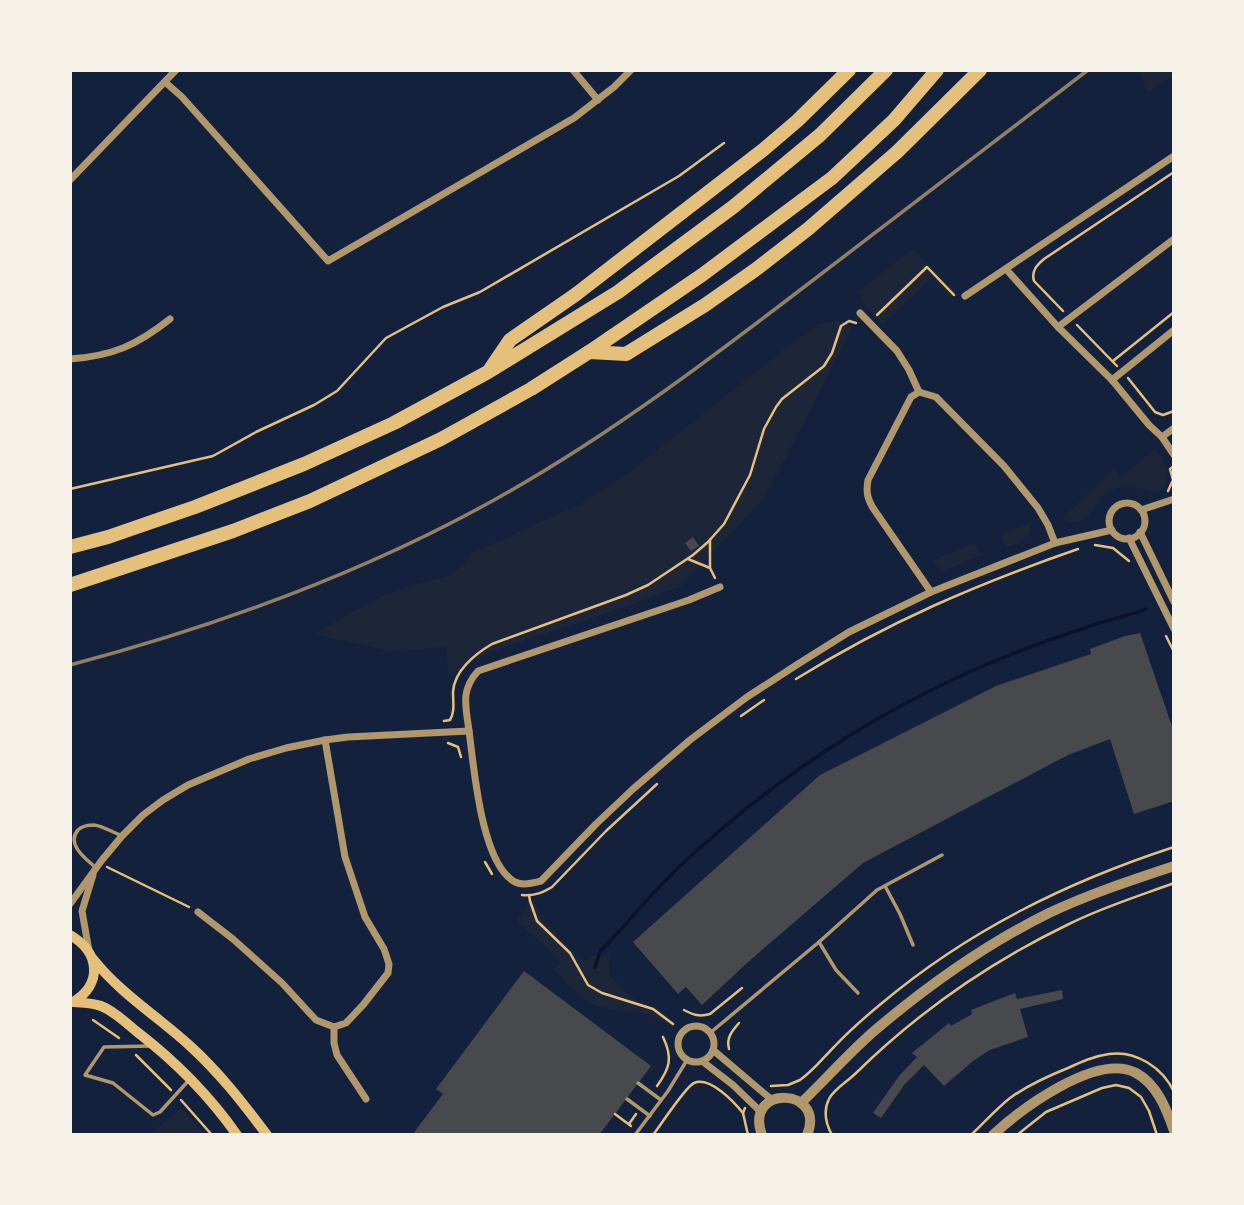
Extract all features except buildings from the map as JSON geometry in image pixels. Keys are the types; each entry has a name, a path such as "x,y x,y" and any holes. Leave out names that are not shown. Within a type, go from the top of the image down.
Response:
{"highway":[{"path":"488,372 510,340 575,295 763,150 849,70"},
{"path":"70,547 195,507 304,464 394,423 488,372 618,292 733,207 820,135 886,70"},
{"path":"70,585 233,531 310,501 441,439 531,389 702,275 832,177 894,120 937,70"},
{"path":"589,352 626,354 755,270 897,152 980,70"}],"main road":[{"path":"70,935 81,941 105,974 125,993 156,1016 206,1062 267,1135"},
{"path":"72,1003 84,995 91,984 94,972 91,955"},
{"path":"72,1003 99,1005 156,1046 213,1102 237,1135"}],"street":[{"path":"70,180 176,70"},
{"path":"573,70 598,100"},
{"path":"165,82 182,97 328,261 574,118 631,70"},
{"path":"965,296 1174,156"},
{"path":"1058,327 1174,239"},
{"path":"1006,269 1058,327 1112,380 1162,437 1174,455"},
{"path":"860,313 897,351 919,392"},
{"path":"70,359 121,349 142,340 170,319"},
{"path":"1112,380 1174,330"},
{"path":"931,592 873,508 866,491 868,480 911,397 919,392 936,397 1004,466 1038,508 1055,543"},
{"path":"1162,437 1174,428"},
{"path":"1141,510 1172,497"},
{"path":"1132,503 1141,510 1145,522 1136,536 1122,538 1112,530 1111,512 1120,504 1132,503"},
{"path":"720,587 689,600 478,671 469,682 465,695 468,731 483,823 503,873 517,884 541,881 596,824 690,740 747,697 849,632 931,592 1055,543 1112,530"},
{"path":"1140,532 1174,602"},
{"path":"1129,538 1174,629"},
{"path":"70,904 122,836 153,807 188,785 249,759 326,740 468,731"},
{"path":"198,912 282,983 316,1020 334,1027 345,1023 363,1005 388,973 389,964 384,949 365,917 345,857 326,740"},
{"path":"801,1102 872,1033 934,984 991,945 1087,896 1174,866"},
{"path":"91,955 82,911 96,867"},
{"path":"700,1026 710,1032 713,1050 702,1062 687,1060 679,1052 678,1046 683,1031 700,1026"},
{"path":"334,1027 337,1055 366,1099"},
{"path":"713,1050 772,1100"},
{"path":"702,1062 733,1085 761,1112"},
{"path":"993,1135 1048,1093 1106,1068 1135,1072 1151,1086 1169,1116 1174,1131"},
{"path":"762,1135 759,1121 761,1112 772,1100 786,1097 801,1102 809,1113 810,1133"}],"lane":[{"path":"96,867 77,849 75,835 79,829 92,825 122,836"},
{"path":"710,1032 877,890 942,855"},
{"path":"885,886 913,945"},
{"path":"819,942 836,970 858,993"},
{"path":"156,1046 104,1047 85,1075 113,1083 153,1115 160,1112 191,1078"},
{"path":"635,1135 687,1060"},
{"path":"638,1083 661,1100"},
{"path":"627,1098 650,1115"}],"path":[{"path":"70,489 213,456 314,405 337,391 386,338 443,307 480,292 679,176 724,143"},
{"path":"1118,367 1034,281 1033,271 1044,259 1174,172"},
{"path":"873,320 927,267 959,300 965,296"},
{"path":"1113,361 1174,312"},
{"path":"461,757 455,744 447,743 443,732 444,721 450,720 453,715 453,687 472,659 492,644 648,585 710,540 724,524 750,475 764,429 776,407 782,399 824,366 832,353 841,326 849,321 863,329"},
{"path":"1126,376 1155,412 1163,415 1174,411"},
{"path":"1172,497 1167,490 1172,484 1170,469 1174,466"},
{"path":"710,540 710,568 720,587"},
{"path":"794,680 851,646 924,609 1037,563 1089,545 1119,551 1129,562"},
{"path":"687,559 710,568"},
{"path":"1164,630 1174,652"},
{"path":"738,718 765,699"},
{"path":"514,893 529,896 552,887 661,779"},
{"path":"482,855 493,877"},
{"path":"102,860 107,868 198,912"},
{"path":"529,884 529,896 537,921 570,953 588,985 603,993 653,1009 673,1024"},
{"path":"832,1135 826,1121 826,1112 832,1093 938,1002 1015,951 1069,923 1174,884"},
{"path":"684,1010 697,1016 709,1017 742,988"},
{"path":"93,1020 128,1048 212,1135"},
{"path":"731,1053 728,1039 739,1023"},
{"path":"725,1034 728,1039"},
{"path":"657,1086 669,1062 663,1037"},
{"path":"653,1135 687,1088 704,1076"},
{"path":"697,1082 714,1086 743,1113"},
{"path":"1017,1135 1046,1112 1102,1088 1116,1085 1129,1088 1142,1097 1157,1135"},
{"path":"615,1114 630,1125 636,1114"}],"shaded area":[{"path":"1139,70 1174,70 1174,75 1147,93"},
{"path":"913,249 957,293 952,297 932,278 883,324 865,307 858,291"},
{"path":"839,321 853,327 765,497 680,587 490,652 449,676 446,647 388,651 314,634 378,598 416,584 449,576 464,564 472,553 579,505 626,475 792,343 819,324"},
{"path":"1155,449 1167,470 1167,479 1161,490 1156,492 1130,486 1119,487 1104,495 1093,512 1084,519 1072,522 1062,519 1113,469 1121,477"},
{"path":"1031,522 1027,536 1006,547 1001,534"},
{"path":"974,543 982,555 945,570 937,566 934,560"},
{"path":"533,899 541,919 576,955 582,960 593,956 609,956 609,974 635,1000 658,1009 672,1020 669,1024 648,1014 600,1007 577,994 554,969 560,963 516,921"},
{"path":"181,1108 205,1135 149,1135"}],"waterway":[{"path":"595,967 600,952 680,866 753,804 831,748 913,699 956,678 1037,644 1146,609"}],"railway":[{"path":"70,665 182,632 292,594 399,548 503,495 582,447 697,368 1088,70"}]}
